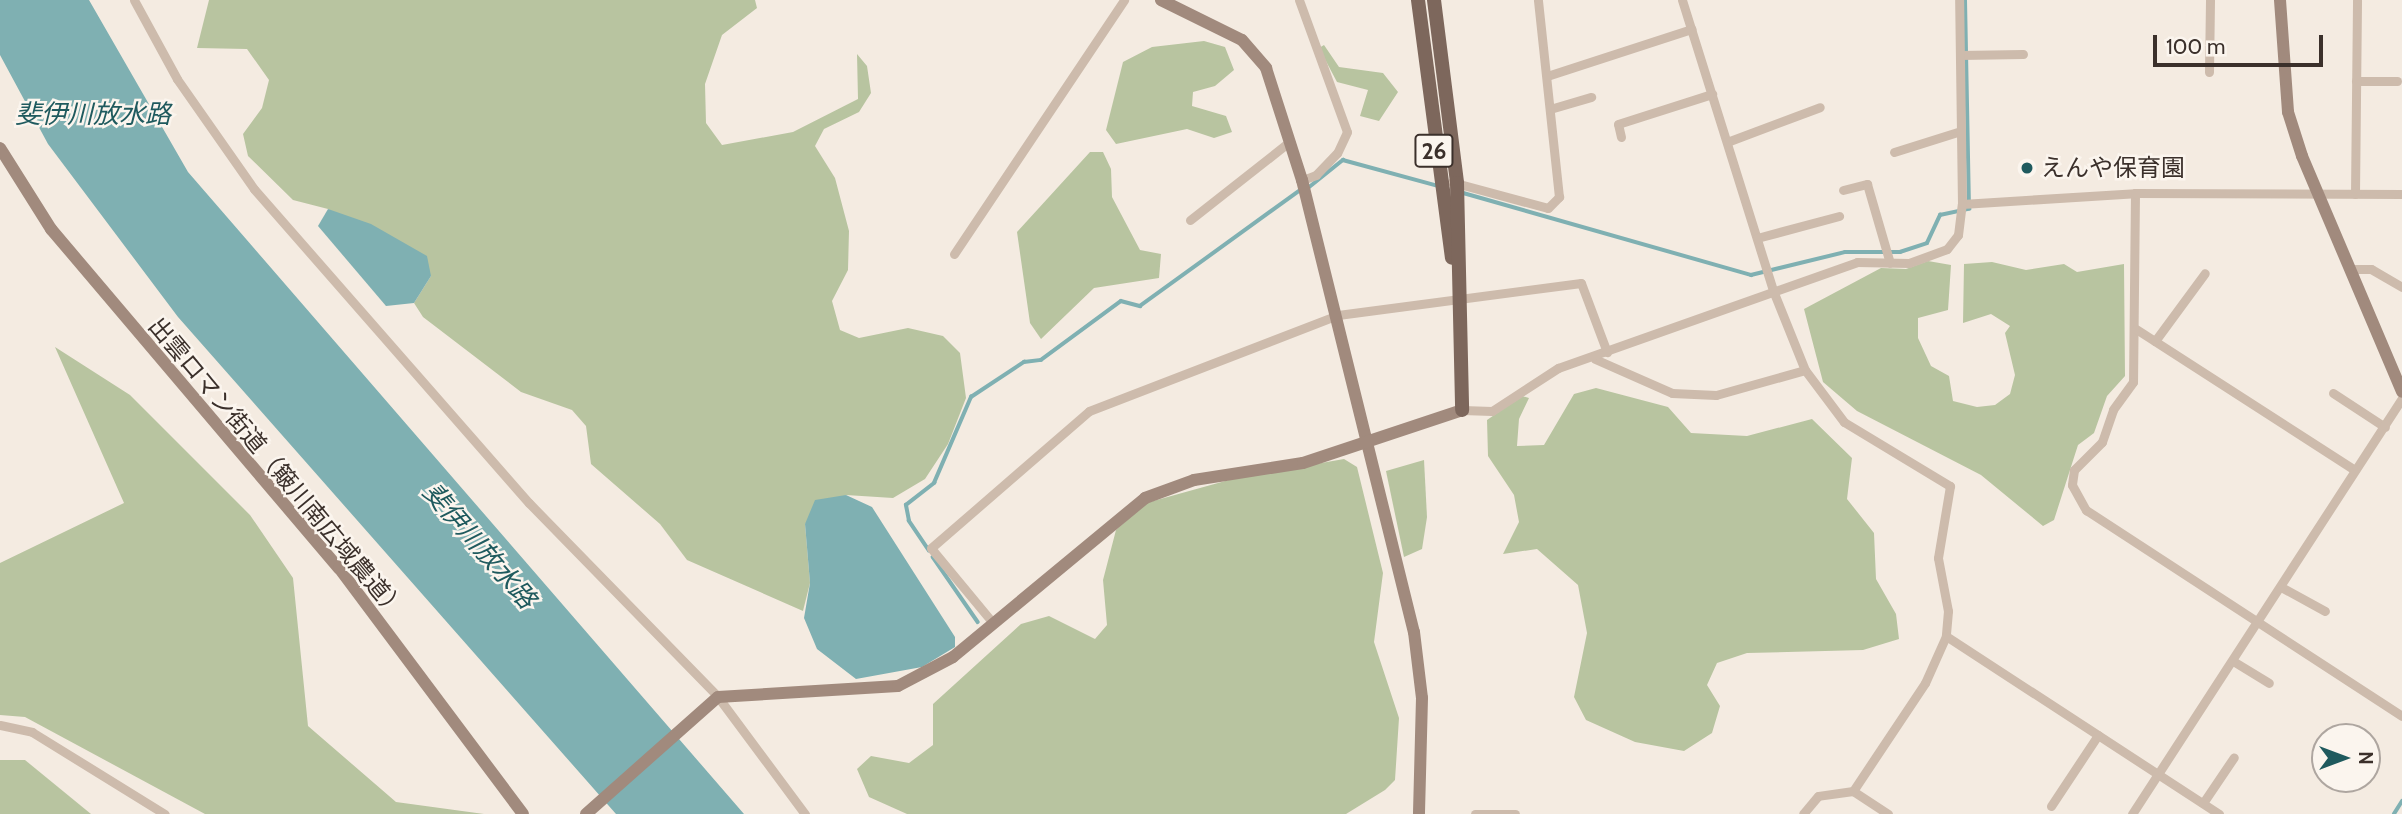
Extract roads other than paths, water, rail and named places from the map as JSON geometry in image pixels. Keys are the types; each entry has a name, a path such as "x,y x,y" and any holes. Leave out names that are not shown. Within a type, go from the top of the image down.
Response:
{"main road":[{"name":"26","path":"1418,0 1437,178 1459,301"},
{"name":"26","path":"1434,0 1457,183 1462,410"}],"street":[{"path":"134,0 177,79 254,188 529,503 718,697 805,814"},
{"path":"954,254 1124,0"},
{"path":"1161,0 1182,4 1242,40 1266,68 1302,180 1370,439 1416,645 1422,698 1419,814"},
{"path":"1299,0 1347,132 1337,153 1316,176 1302,180"},
{"path":"1437,178 1548,208 1555,204 1559,197 1538,0"},
{"path":"1682,0 1774,293 1805,370 1844,422 1950,486 1938,558 1948,611 1946,636 1925,683 1853,791"},
{"path":"586,814 701,715 718,697 898,687 953,657 1145,498 1194,480 1303,463 1462,410 1492,411 1532,380 1857,262 1909,263 1947,249 1958,236 1962,204 1959,0"},
{"path":"2209,72 2210,0"},
{"path":"2280,0 2288,112 2315,193 2402,392"},
{"path":"2356,194 2357,0"},
{"path":"1547,76 1692,29"},
{"path":"1960,55 2023,54"},
{"path":"2356,80 2398,80"},
{"path":"1621,137 1618,124 1712,94"},
{"path":"1550,109 1591,97"},
{"path":"1727,142 1820,107"},
{"path":"1894,152 1961,131"},
{"path":"1190,220 1289,142"},
{"name":"出雲ロマン街道（簸川南広域農道）","path":"0,148 51,229 339,568 523,814"},
{"path":"1843,190 1867,184 1891,262"},
{"path":"2134,193 2136,329 2133,382 2113,410 2102,442 2074,470 2072,485 2086,510 2402,716"},
{"path":"1962,204 2134,193 2402,194"},
{"path":"1757,238 1839,216"},
{"path":"2349,269 2371,269 2402,287"},
{"path":"2155,341 2205,273"},
{"path":"993,623 931,548 939,537 1089,411 1338,315 1581,283 1607,352"},
{"path":"2136,329 2355,470"},
{"path":"1590,358 1606,360 1654,389 1672,393 1716,395 1805,370"},
{"path":"2333,393 2385,428"},
{"path":"2132,814 2402,398"},
{"path":"2281,587 2325,611"},
{"path":"1946,636 2219,814"},
{"path":"2233,661 2269,683"},
{"path":"0,725 32,732 165,814"},
{"path":"2051,806 2098,735"},
{"path":"2203,803 2234,757"},
{"path":"1803,814 1818,796 1853,791 1888,814"},
{"path":"1475,814 1515,814"}],"water":[{"name":"斐伊川放水路","path":"0,0 89,0 188,172 744,814 616,814 178,317 48,144 0,55"},
{"path":"328,209 371,224 427,256 431,276 414,303 386,306 318,226"},
{"path":"846,495 872,507 955,637 955,647 922,667 856,679 817,649 804,618 810,583 805,524 815,500"}],"waterway":[{"path":"1460,192 1751,275 1845,252 1900,252 1927,243 1940,215 1969,209 1965,0"},
{"path":"1308,188 1343,160 1439,186"},
{"path":"929,551 909,521 906,505 934,483 971,397 1024,362 1041,360 1121,301 1140,306 1300,190"},
{"path":"933,557 978,622"},
{"path":"2394,814 2402,801"}],"place":[{"name":"えんや保育園","path":"2027,168"}]}
